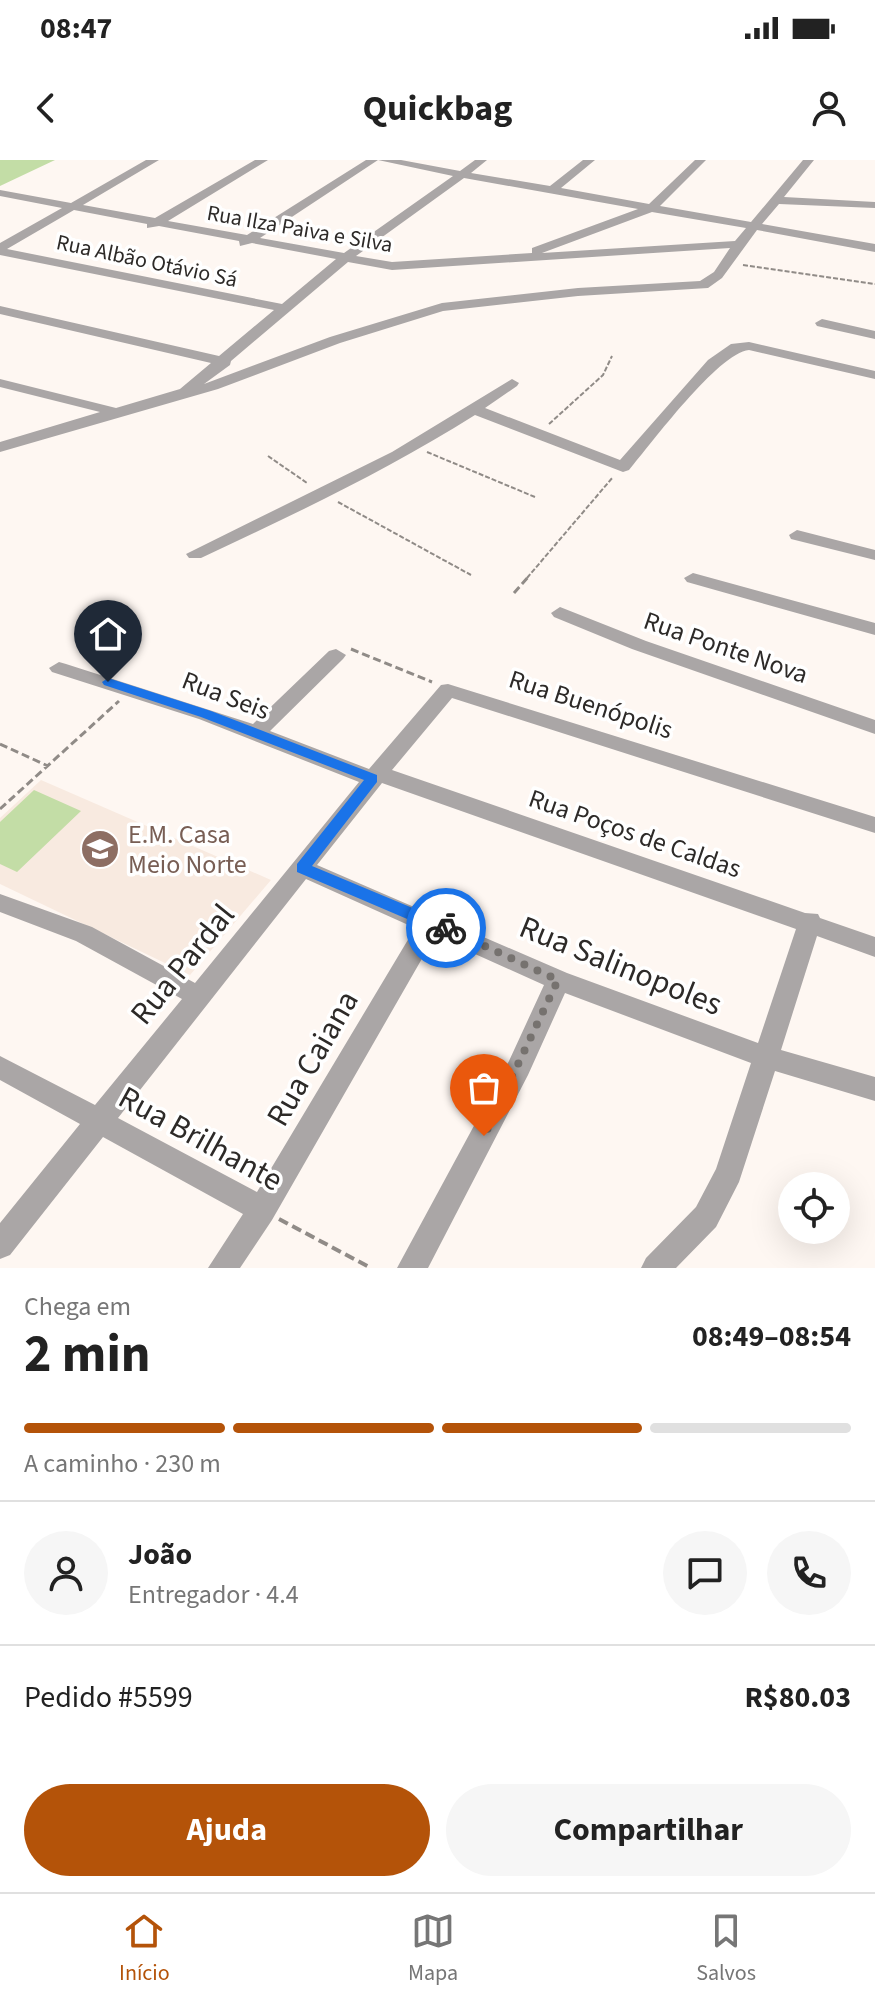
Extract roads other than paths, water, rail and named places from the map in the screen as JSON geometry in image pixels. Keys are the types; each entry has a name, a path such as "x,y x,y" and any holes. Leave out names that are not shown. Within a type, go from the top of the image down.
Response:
{"street":[{"path":"0,249 66,208 154,160"},
{"path":"153,224 263,160"},
{"path":"246,241 373,160"},
{"path":"383,160 875,248"},
{"path":"185,392 225,362 344,260 482,160"},
{"path":"552,190 590,160"},
{"path":"520,260 651,208 701,160"},
{"path":"0,447 213,386 415,313 465,303 578,292 701,286 713,280 753,226 809,160"},
{"name":"Rua Ilza Paiva e Silva","path":"0,196 399,270 737,246"},
{"path":"775,200 875,205"},
{"name":"Rua Albão Otávio Sá","path":"0,249 287,309"},
{"path":"0,310 225,362"},
{"path":"822,323 875,335"},
{"path":"476,410 623,467 713,363 736,347 749,346 875,375"},
{"path":"0,383 122,413"},
{"path":"195,554 413,446 476,410 512,383"},
{"path":"797,535 875,555"},
{"path":"693,578 875,629"},
{"name":"Rua Ponte Nova","path":"560,613 639,645 875,727"},
{"path":"255,734 336,655"},
{"name":"Rua Seis","path":"59,668 132,689 375,776"},
{"name":"Rua Pardal","path":"0,1245 375,776 448,690"},
{"name":"Rua Buenópolis","path":"448,690 875,825"},
{"name":"Rua Poços de Caldas","path":"375,776 810,921 875,947"},
{"name":"Rua Salinopoles","path":"303,868 558,980 767,1058 875,1089"},
{"path":"0,903 84,934 200,997"},
{"path":"656,1268 691,1236 723,1184 810,921"},
{"name":"Rua Caiana","path":"223,1268 262,1210 431,922"},
{"path":"412,1268 519,1067 558,980"},
{"name":"Rua Brilhante","path":"0,1067 262,1210"}],"place":[{"name":"E.M. Casa Meio Norte","path":"100,849"}]}
